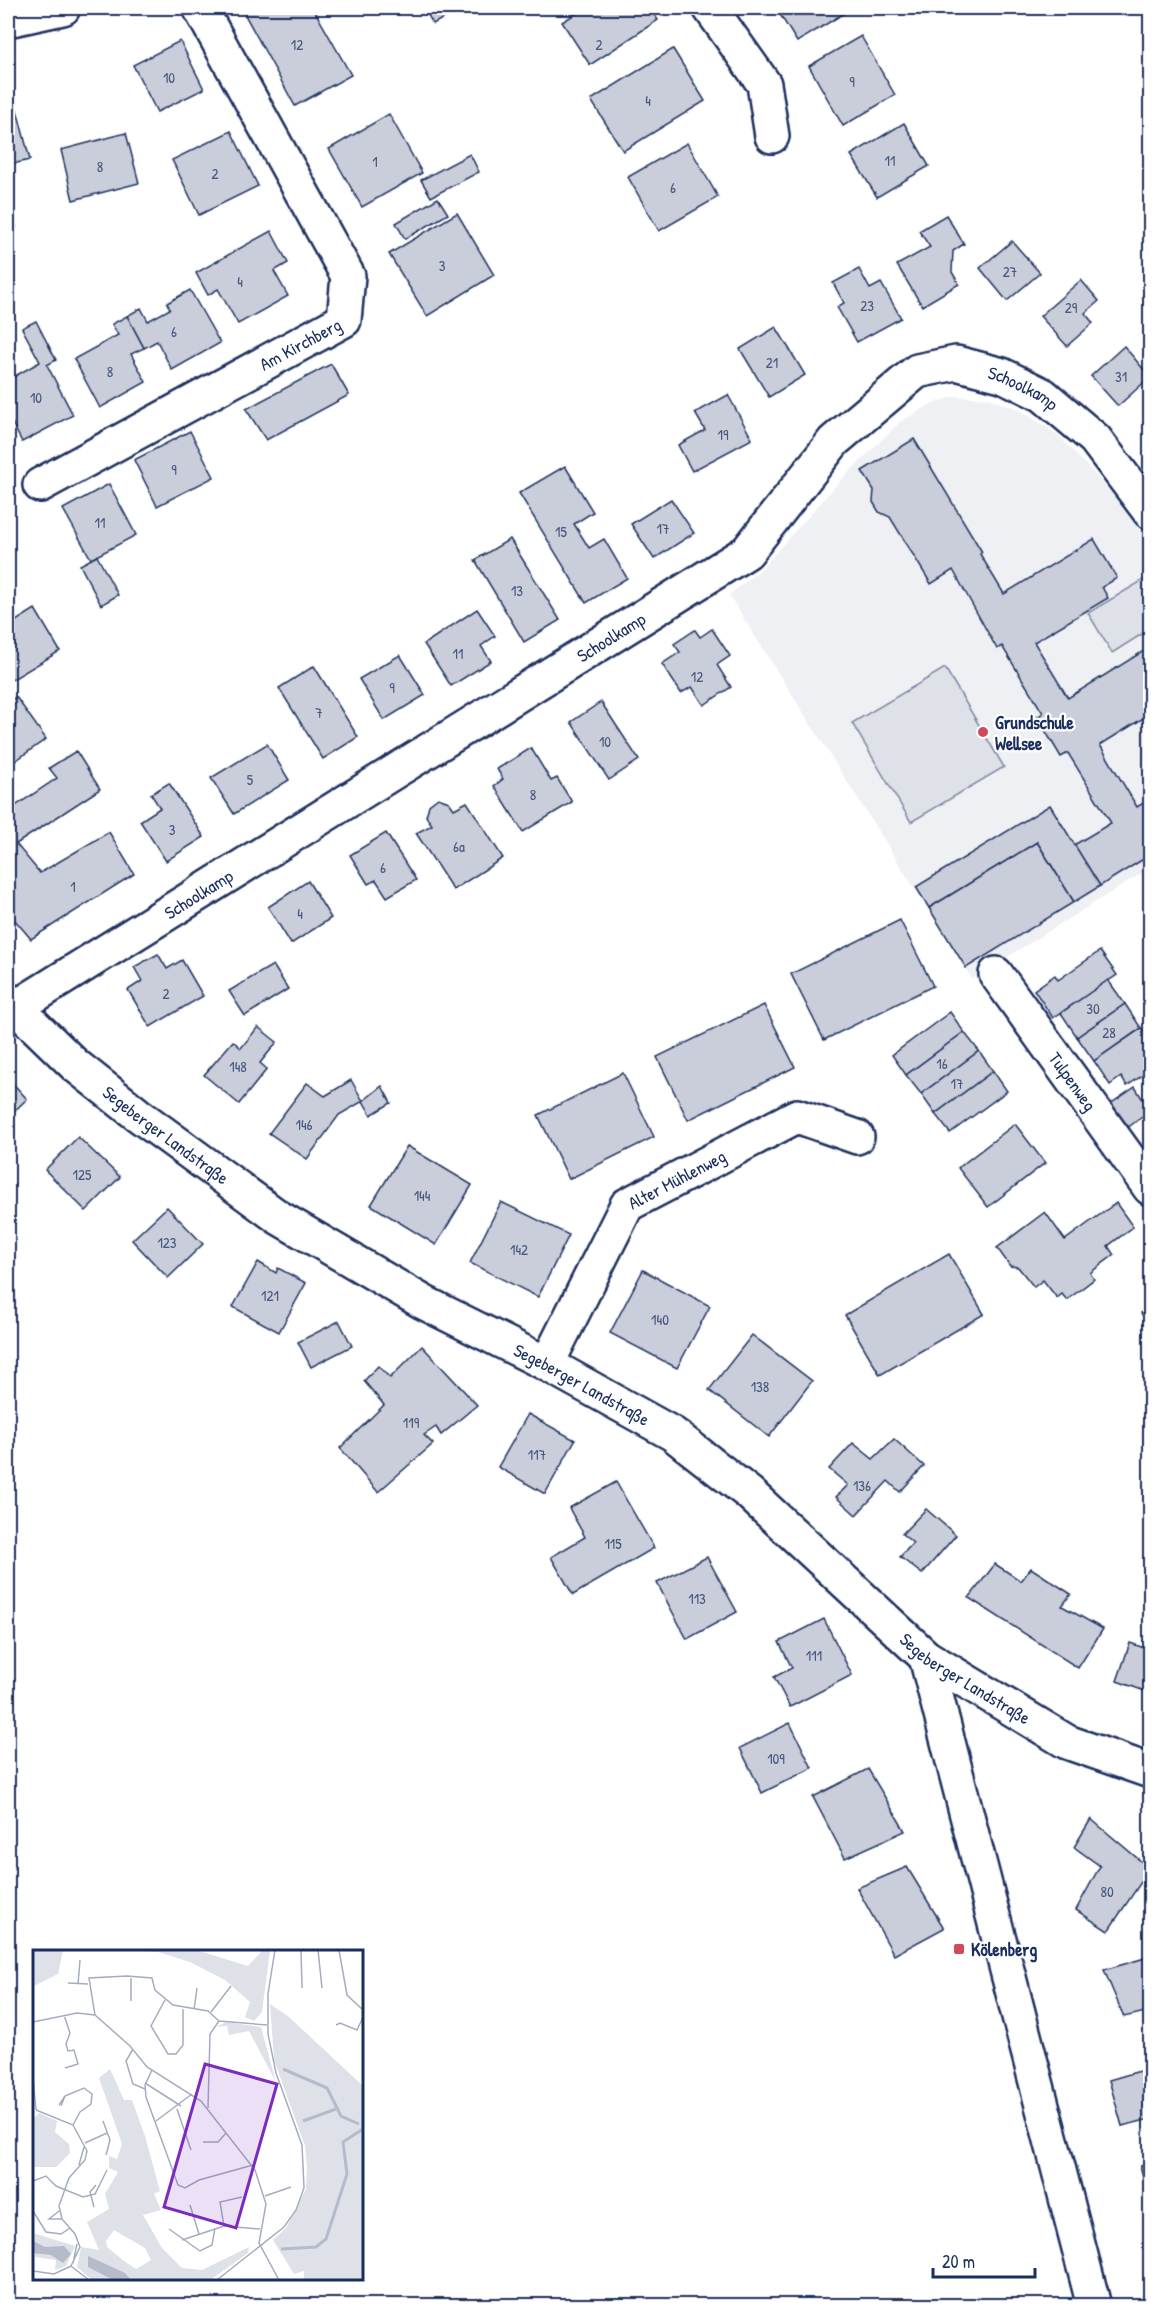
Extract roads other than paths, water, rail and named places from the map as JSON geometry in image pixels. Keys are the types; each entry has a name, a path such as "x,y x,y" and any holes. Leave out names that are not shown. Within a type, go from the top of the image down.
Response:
{"street":[{"path":"8,20 63,8"},
{"name":"Am Kirchberg","path":"40,485 344,320 348,276 200,8"},
{"path":"710,8 764,84 772,136"},
{"name":"Schoolkamp","path":"11,1004 747,552 834,441 917,371 956,363 1002,375 1043,395 1095,439 1150,512"},
{"name":"Tulpenweg","path":"996,974 1150,1188"},
{"name":"Segeberger Landstraße","path":"11,1004 75,1065 137,1114 278,1217 423,1302 547,1364 673,1434 749,1493 926,1657 1067,1742 1150,1771"},
{"name":"Alter Mühlenweg","path":"547,1364 627,1205 797,1116 857,1137"},
{"path":"926,1657 1094,2306"}],"place":[{"name":"Grundschule Wellsee","path":"983,732"},
{"name":"Kölenberg","path":"959,1949"}]}
